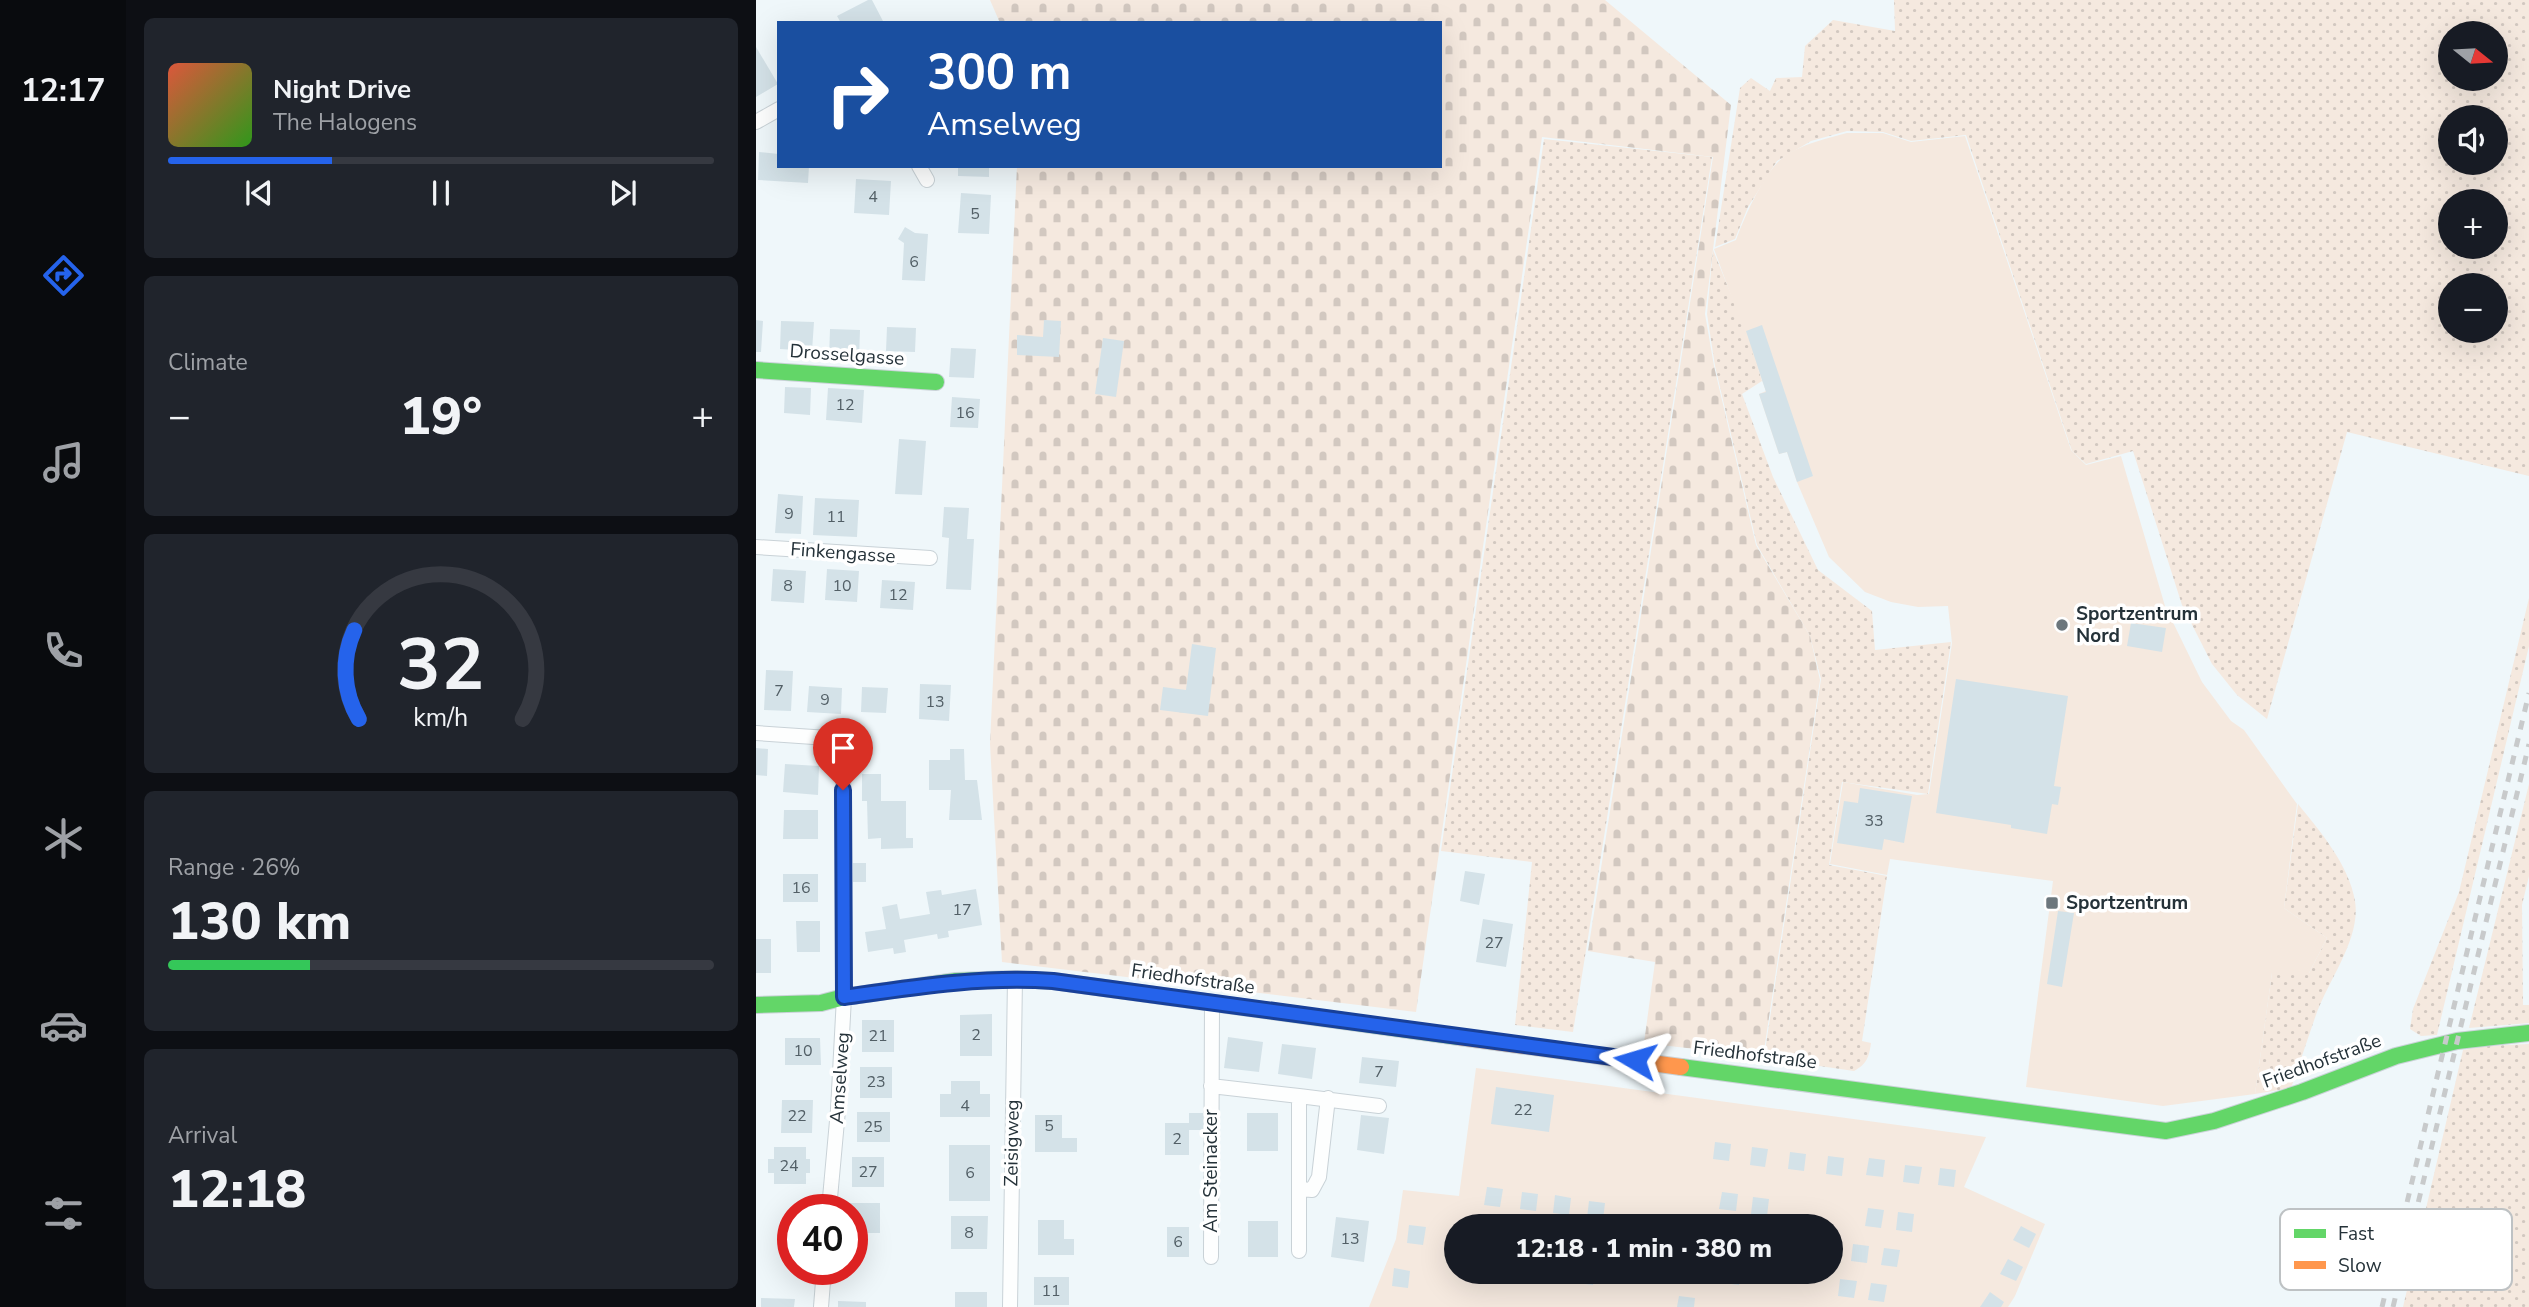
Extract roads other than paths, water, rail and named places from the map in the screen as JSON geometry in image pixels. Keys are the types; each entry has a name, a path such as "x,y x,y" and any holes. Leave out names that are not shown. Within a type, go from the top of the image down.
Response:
{"street":[{"path":"756,122 777,110"},
{"path":"920,168 927,180"},
{"name":"Drosselgasse","path":"756,370 936,382"},
{"name":"Finkengasse","path":"756,547 930,558"},
{"name":"Amselweg","path":"756,733 843,739 844,997 830,1194"},
{"name":"Zeisigweg","path":"1010,1307 1015,979"},
{"name":"Friedhofstraße","path":"756,1005 821,1003 844,997 956,981 1053,981 2166,1130 2214,1121 2302,1092 2396,1056 2457,1041 2529,1033"},
{"name":"Am Steinacker","path":"1211,1256 1212,1003"},
{"name":"Am Steinacker","path":"1211,1086 1380,1106"},
{"path":"1299,1096 1299,1251"},
{"path":"1300,1189 1312,1190 1319,1177 1328,1098"},
{"path":"821,1307 823,1285"}],"railway":[{"path":"2405,1209 2529,693"},
{"path":"2417,1209 2529,744"},
{"path":"2382,1307 2386,1290"},
{"path":"2393,1307 2397,1290"}],"place":[{"name":"Sportzentrum Nord","path":"2062,625"},
{"name":"Sportzentrum","path":"2052,903"}]}
